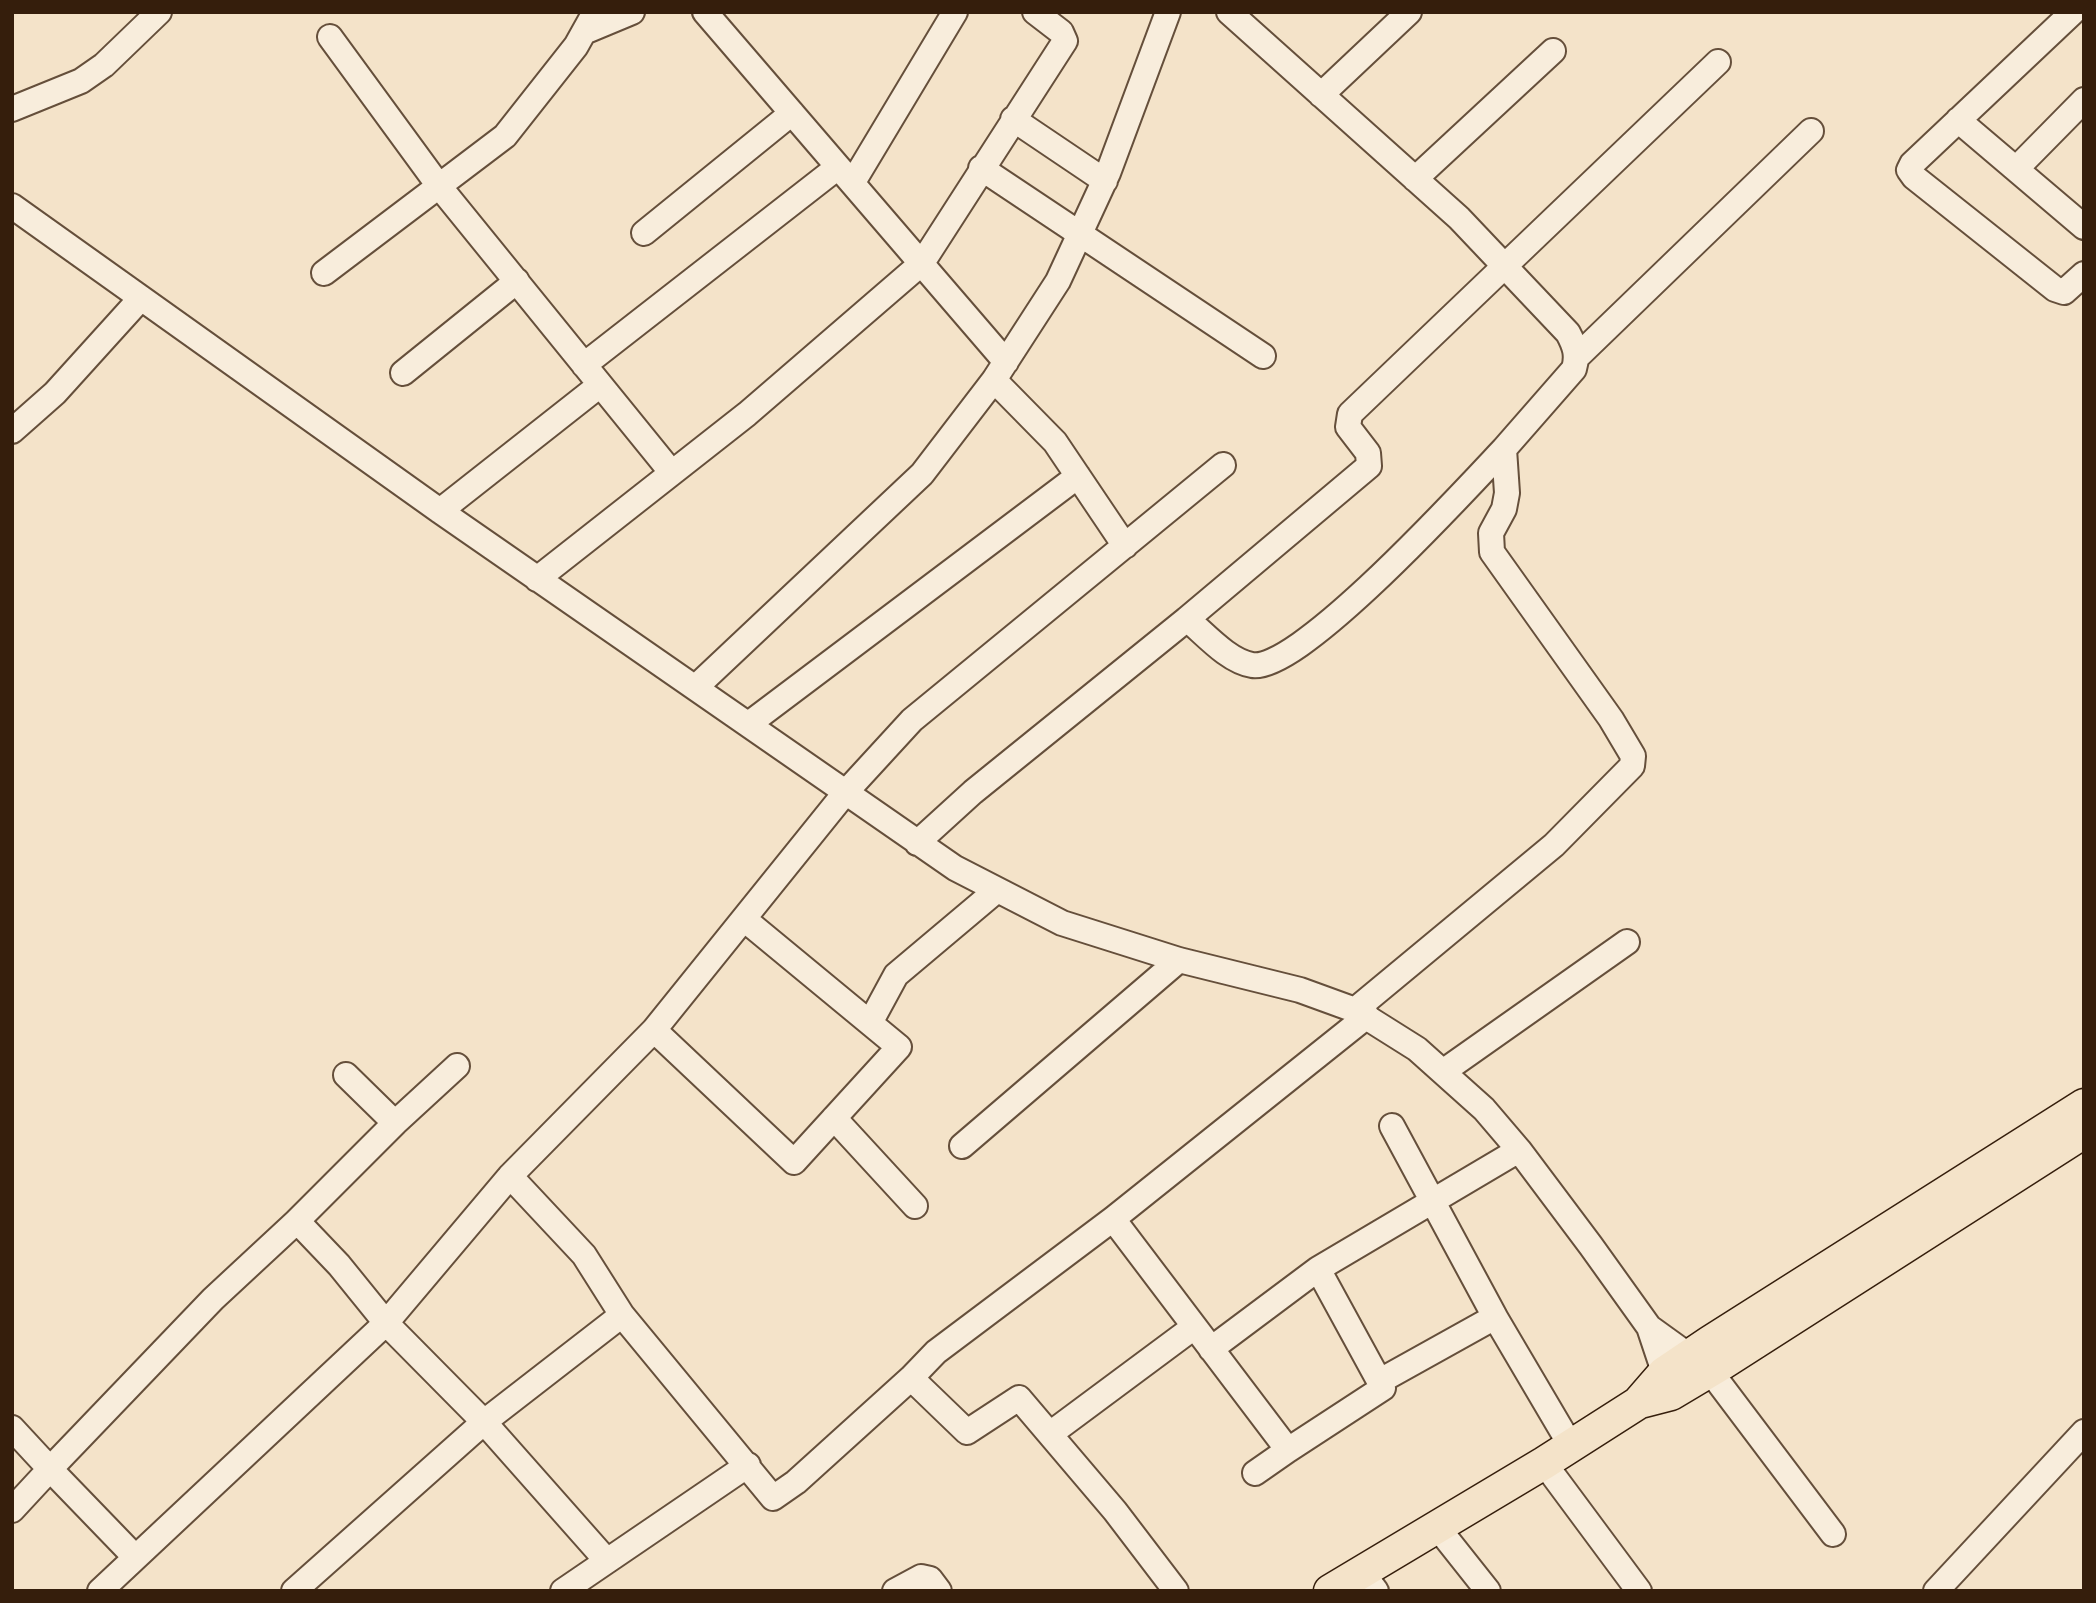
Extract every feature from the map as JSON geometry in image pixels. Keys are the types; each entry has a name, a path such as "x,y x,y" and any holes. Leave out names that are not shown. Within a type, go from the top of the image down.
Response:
{"main road":[{"path":"1700,1363 2084,1105"},
{"path":"1330,1591 1369,1581 1438,1528 1667,1383 2084,1132"}],"street":[{"path":"12,109 81,81 104,65 159,12"},
{"path":"324,273 505,136 590,22 632,12"},
{"path":"705,12 922,263 1055,442 1125,546"},
{"path":"584,365 845,175 956,12"},
{"path":"537,579 747,414 922,263 1065,41 1061,32 1035,12"},
{"path":"697,686 922,474 1000,371 1058,281 1105,181 1168,12"},
{"path":"1229,12 1415,179 1505,265 1568,333 1577,357"},
{"path":"1321,95 1409,12"},
{"path":"2073,12 1912,164 1909,170 1914,177 2055,289 2064,292 2084,274"},
{"path":"330,37 439,186 672,473"},
{"path":"1415,179 1553,51"},
{"path":"917,843 973,792 1187,619 1369,466 1368,453 1348,427 1350,414 1718,62"},
{"path":"2016,169 2084,100"},
{"path":"644,233 792,113"},
{"path":"1013,119 1105,181"},
{"path":"1958,120 2084,227"},
{"path":"1187,619 1233,656 1253,665 1267,662 1304,640 1352,605 1504,449 1574,369 1577,357 1811,131"},
{"path":"981,169 1263,356"},
{"path":"12,206 440,511 697,686 917,843 997,890 1062,923 1178,960 1300,990 1361,1013 1444,1071 1484,1109 1519,1150 1649,1327 1667,1383"},
{"path":"403,373 517,281"},
{"path":"15,424 55,393 141,298"},
{"path":"440,511 600,384"},
{"path":"510,1176 584,1255 622,1315 771,1496 776,1497 911,1378 936,1352 1113,1219 1361,1013 1554,845 1632,766 1633,756 1611,719 1492,552 1491,533 1504,509 1507,494 1504,449"},
{"path":"100,1591 386,1323 510,1176 654,1030 845,793 912,720 1223,465"},
{"path":"750,723 1078,476"},
{"path":"870,1023 896,975 997,890"},
{"path":"654,1030 794,1162 899,1047 744,919"},
{"path":"1444,1071 1627,942"},
{"path":"962,1146 1178,960"},
{"path":"12,1510 159,1359 213,1299 457,1066"},
{"path":"346,1075 395,1123"},
{"path":"834,1118 915,1206"},
{"path":"1392,1126 1495,1317 1571,1446"},
{"path":"1211,1349 1318,1269 1432,1199 1519,1150"},
{"path":"1113,1219 1288,1450"},
{"path":"297,1221 339,1265 386,1323 484,1422 607,1561"},
{"path":"1255,1473 1383,1388 1318,1269"},
{"path":"294,1591 484,1422 622,1315"},
{"path":"1380,1381 1495,1317"},
{"path":"1050,1434 1194,1326"},
{"path":"1649,1327 1700,1363 1833,1534"},
{"path":"911,1378 967,1432 1019,1398 1176,1591"},
{"path":"12,1428 135,1557"},
{"path":"1936,1591 2084,1432"},
{"path":"1544,1463 1639,1591"},
{"path":"563,1591 748,1465"},
{"path":"1438,1528 1488,1591"},
{"path":"895,1591 921,1577 930,1579 939,1591"}]}
